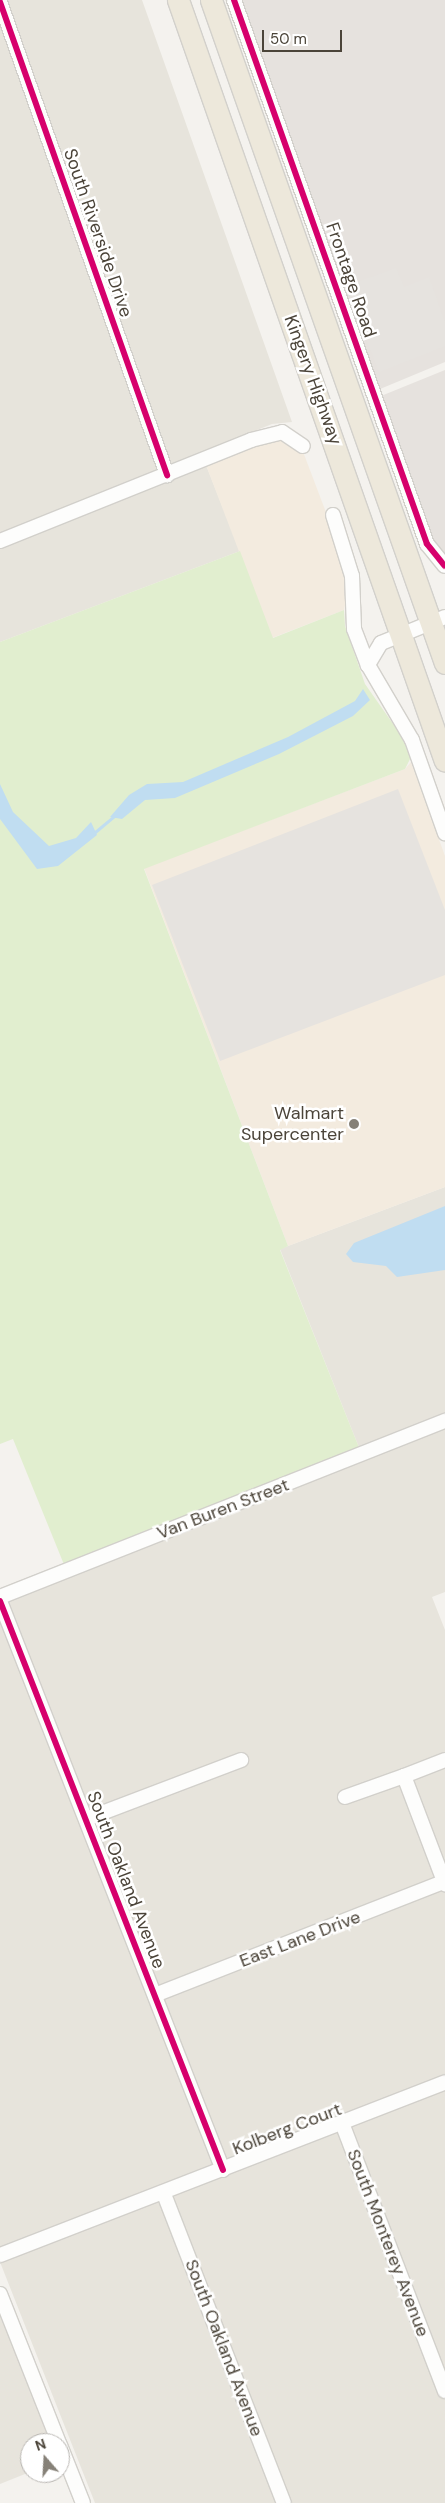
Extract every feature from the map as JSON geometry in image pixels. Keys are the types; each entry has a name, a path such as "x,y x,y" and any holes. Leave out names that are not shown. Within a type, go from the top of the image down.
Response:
{"highway":[{"name":"Kingery Highway","path":"178,0 403,633 445,762"},
{"name":"Kingery Highway","path":"211,0 438,619 445,663"}],"street":[{"name":"Frontage Road","path":"234,0 427,544 445,566"},
{"name":"South Riverside Drive","path":"0,2 167,475"},
{"path":"0,541 277,432 289,434 303,446"},
{"path":"333,515 352,576 354,630 368,665 412,740 445,832"},
{"path":"368,665 381,643 438,619"},
{"name":"Van Buren Street","path":"0,1597 445,1421"},
{"name":"South Oakland Avenue","path":"0,1601 223,2170"},
{"path":"86,1819 241,1760"},
{"path":"345,1797 445,1760"},
{"path":"404,1776 445,1883"},
{"name":"East Lane Drive","path":"155,1995 445,1883"},
{"name":"Kolberg Court","path":"0,2255 164,2194 445,2082"},
{"name":"South Monterey Avenue","path":"342,2123 445,2391"},
{"name":"South Oakland Avenue","path":"164,2194 284,2503"},
{"path":"0,2294 56,2433"},
{"path":"70,2470 83,2503"}],"shaded area":[{"path":"0,0 142,0 292,422 272,424 0,533"},
{"path":"242,0 445,0 445,362 380,389"},
{"path":"396,268 404,287 429,277 445,323 445,346 379,372 349,293 357,290 355,283"},
{"path":"445,370 445,560 429,539 381,396"},
{"path":"275,438 287,439 302,449 346,565 348,590 344,610 272,638 206,465"},
{"path":"206,465 240,551 0,642 0,547"},
{"path":"411,762 445,856 445,1187 288,1246 144,868 405,769"},
{"path":"398,789 445,910 445,975 220,1061 152,885"},
{"path":"445,1187 445,1592 432,1597 445,1630 445,2503 95,2503 70,2440 70,2433 67,2433 0,2262 0,1592 360,1450 280,1249"},
{"path":"0,2305 51,2433 20,2433 20,2476 0,2484"}],"green space":[{"path":"240,551 273,638 344,610 345,626 365,684 403,738 411,757 405,769 144,869 288,1246 280,1250 360,1450 65,1567 13,1439 0,1444 0,642"}],"water":[{"path":"363,689 370,700 353,716 279,754 175,798 145,800 122,819 110,817 129,795 147,784 183,782 288,737 355,701"},
{"path":"0,784 13,812 49,846 76,838 91,822 97,835 58,866 37,869 0,819"},
{"path":"445,1206 445,1270 397,1277 386,1266 353,1262 346,1254 354,1243"}],"waterway":[{"path":"95,832 115,815"}],"cycle path":[{"path":"234,0 427,544 445,566"},
{"path":"0,2 167,475"},
{"path":"0,1601 223,2170"}],"place":[{"name":"Walmart Supercenter","path":"354,1124"}]}
